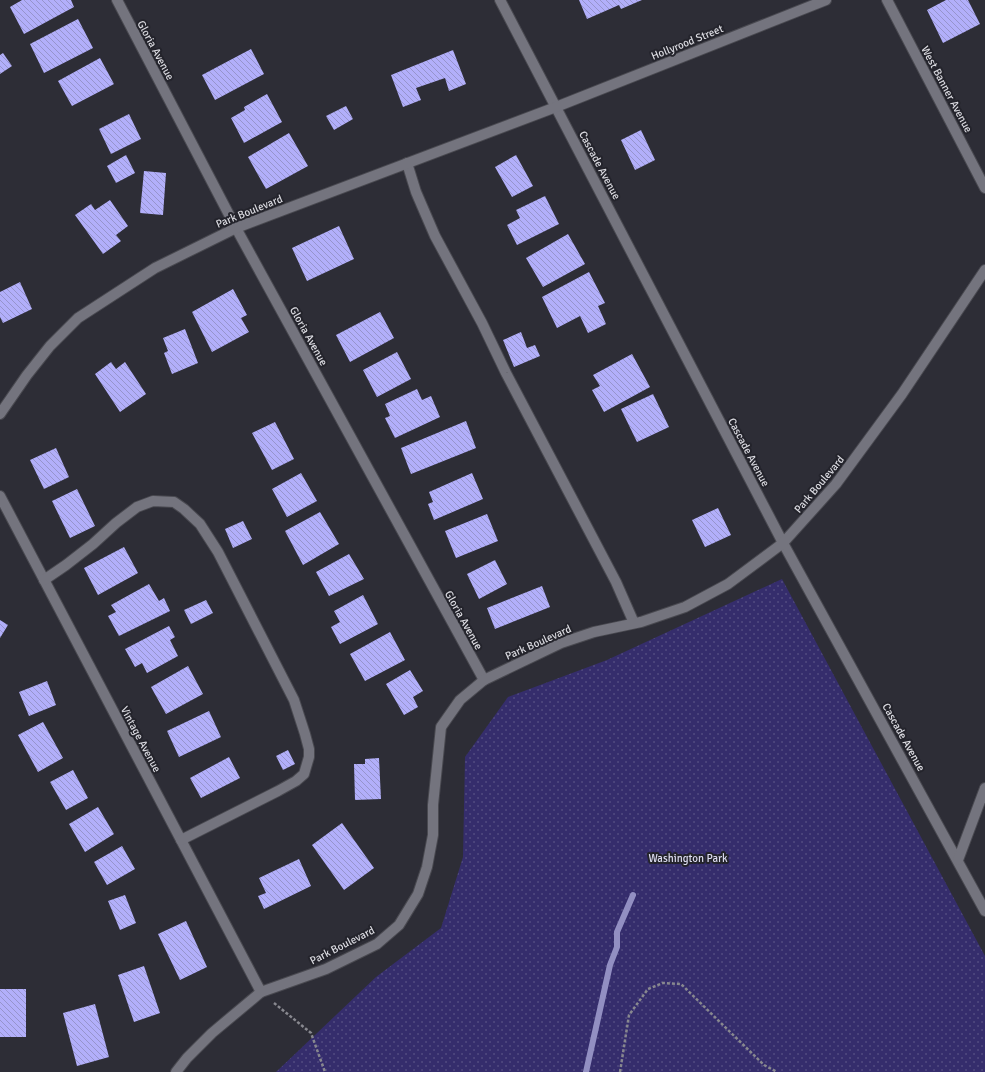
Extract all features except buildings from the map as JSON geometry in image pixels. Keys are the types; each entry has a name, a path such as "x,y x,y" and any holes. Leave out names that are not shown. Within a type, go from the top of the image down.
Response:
{"street":[{"name":"Gloria Avenue","path":"116,0 236,228 484,680"},
{"name":"Cascade Avenue","path":"500,0 783,543 985,911"},
{"name":"Hollyrood Street","path":"556,107 826,0"},
{"name":"West Banner Avenue","path":"887,0 985,188"},
{"name":"Park Boulevard","path":"0,414 27,375 50,346 78,318 155,268 236,228 556,107"},
{"path":"407,163 416,192 435,236 613,575 634,623"},
{"name":"Park Boulevard","path":"176,1072 187,1058 212,1033 261,992 326,969 377,944 399,925 418,894 427,867 433,835 433,805 440,727 460,700 484,680 561,643 594,632 634,623 685,607 728,584 783,543 836,484 902,394 985,270"},
{"name":"Vintage Avenue","path":"0,496 261,992"},
{"path":"44,580 93,544 116,523 137,507 153,501 174,502 184,509 200,524 218,552 294,700 307,742 309,757 304,774 296,781 181,840"},
{"path":"958,860 985,788"}],"path":[{"path":"620,1072 629,1015 648,989 663,983 681,984 764,1065 777,1072"},
{"path":"261,992 311,1033 325,1072"}],"green space":[{"name":"Washington Park","path":"782,579 985,956 985,1072 276,1072 376,977 441,928 463,857 465,757 508,697 607,660"}],"waterway":[{"path":"586,1072 610,965 617,947 617,932 633,895"}]}
